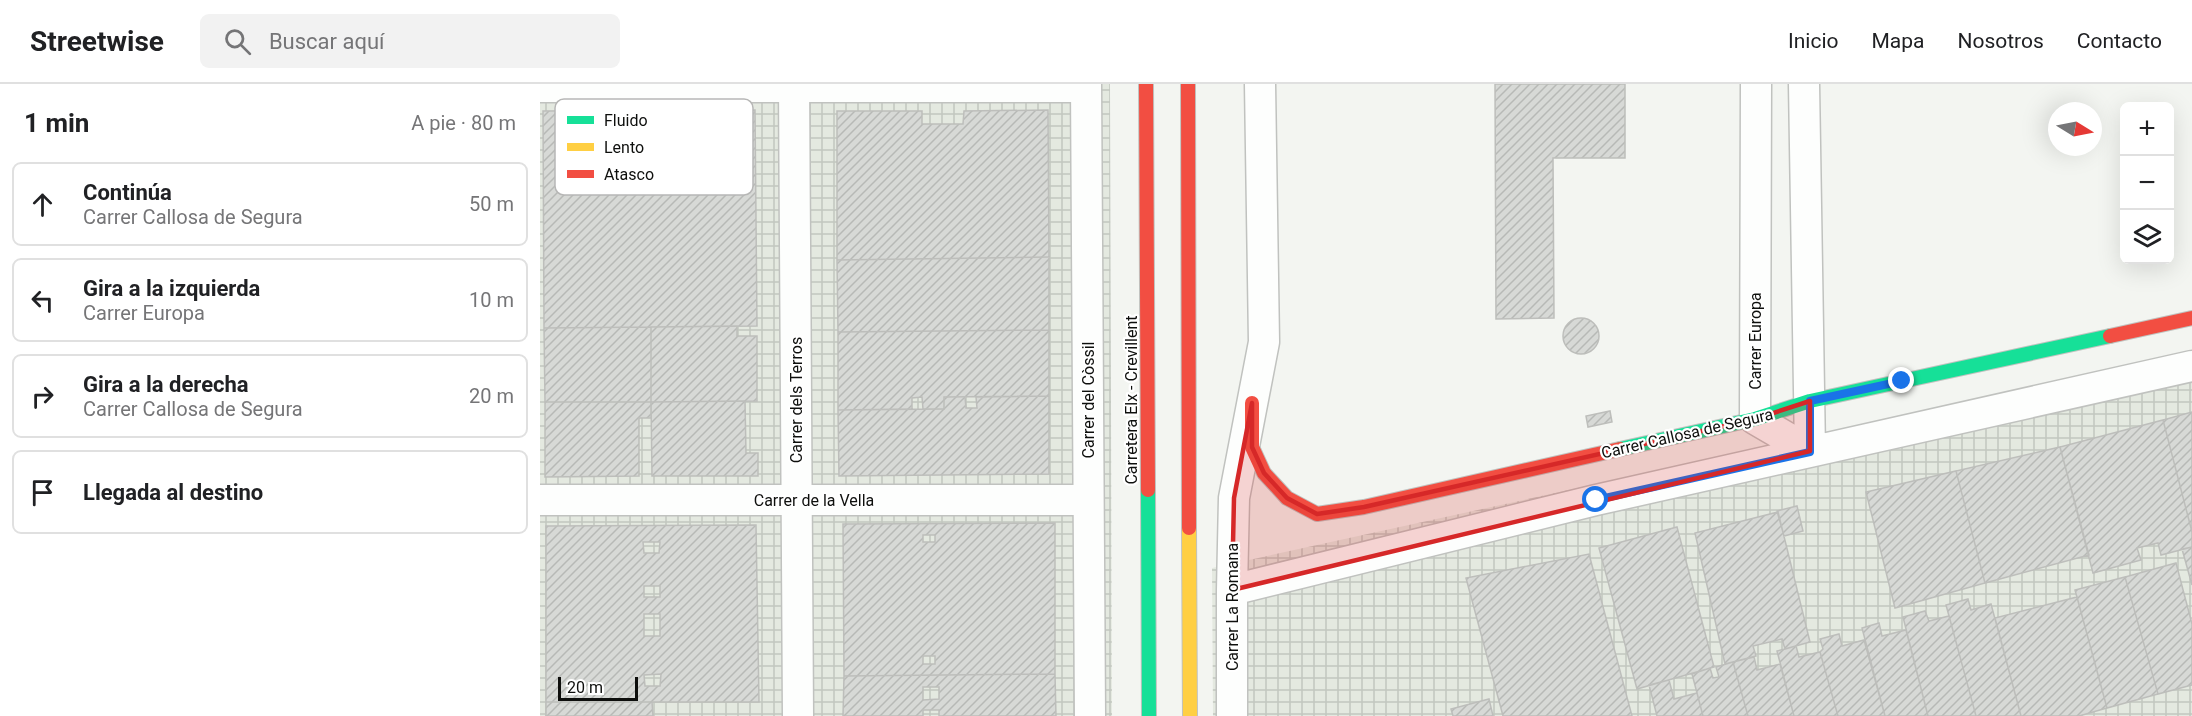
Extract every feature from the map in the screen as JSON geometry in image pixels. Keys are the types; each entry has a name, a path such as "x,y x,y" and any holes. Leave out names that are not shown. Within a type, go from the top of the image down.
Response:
{"main road":[{"name":"Carretera Elx - Crevillent","path":"1146,84 1149,716"},
{"path":"1188,84 1190,716"},
{"name":"Carrer Callosa de Segura","path":"1252,403 1252,447 1264,473 1287,498 1317,514 1364,507 1755,419 1810,401 2192,318"}],"street":[{"name":"Carrer La Romana","path":"1232,716 1234,498 1264,342 1260,84"},
{"name":"Carrer Europa","path":"1755,419 1756,84"},
{"path":"1804,84 1810,452"},
{"name":"Carrer dels Terros","path":"794,86 798,716"},
{"path":"540,87 1086,86"},
{"name":"Carrer del Còssil","path":"1086,86 1090,716"},
{"path":"1232,590 1596,500 2192,366"},
{"path":"1755,419 1810,452"},
{"name":"Carrer de la Vella","path":"540,500 1089,500"}],"highlighted area":[{"path":"1810,401 1810,451 1232,590 1234,498 1252,403 1252,447 1264,473 1287,498 1317,514 1364,507 1755,419"}],"shaded area":[{"path":"540,84 1110,84 1112,716 540,716"},
{"path":"2192,354 2192,716 1213,716 1212,568"}],"building":[{"path":"1495,84 1625,84 1625,158 1553,158 1554,318 1496,319"},
{"path":"753,110 755,110 757,326 544,328 543,111 555,111 555,195 753,195"},
{"path":"1048,110 1049,257 837,260 837,111 922,111 922,124 963,124 964,111"},
{"path":"1049,257 1049,330 838,332 837,260"},
{"path":"1581,318 1594,323 1599,336 1594,349 1581,354 1568,349 1563,336 1568,323"},
{"path":"737,326 737,336 757,336 757,401 651,402 651,327"},
{"path":"651,327 651,402 545,402 544,328"},
{"path":"1049,330 1049,396 944,397 944,409 923,409 922,397 912,398 912,409 838,410 838,332"},
{"path":"1049,396 1049,474 839,476 838,410 944,409 944,397 965,397 966,408 977,408 976,397"},
{"path":"745,401 746,453 758,453 758,476 652,476 651,402"},
{"path":"545,402 651,402 651,418 639,418 639,476 545,477"},
{"path":"1610,411 1612,422 1588,427 1586,416"},
{"path":"2192,412 2192,532 2163,420"},
{"path":"2163,420 2192,532 2192,547 2161,555 2158,543 2137,548 2141,560 2093,573 2060,447"},
{"path":"2060,447 2089,555 1985,583 1956,471"},
{"path":"1956,471 1985,583 1895,608 1866,492"},
{"path":"1797,506 1803,531 1784,536 1777,511"},
{"path":"1778,512 1810,642 1785,649 1782,639 1753,646 1756,656 1725,664 1695,533"},
{"path":"1055,523 1055,674 844,676 843,524","holes":["923,535 935,535 935,542 923,542","923,656 935,656 935,664 923,664"]},
{"path":"756,525 759,702 546,702 546,526","holes":["643,542 660,542 659,553 644,553","644,586 660,586 660,597 644,597","644,614 660,614 660,636 644,636","661,674 660,686 645,686 644,675"]},
{"path":"1677,527 1714,667 1637,689 1599,548"},
{"path":"2192,547 2192,585 2182,549"},
{"path":"1589,554 1632,716 1503,716 1466,578"},
{"path":"2176,563 2192,624 2192,685 2158,694 2125,577"},
{"path":"2125,577 2158,694 2107,708 2075,590"},
{"path":"2077,597 2107,708 2079,716 2021,716 1995,618"},
{"path":"1968,599 1971,610 1991,604 2021,716 1976,716 1946,605"},
{"path":"1925,611 1929,621 1949,616 1976,716 1928,716 1903,617"},
{"path":"1879,623 1882,636 1906,630 1928,716 1885,716 1862,628"},
{"path":"1839,634 1842,646 1864,640 1885,716 1838,716 1820,652 1823,649 1820,639"},
{"path":"1796,646 1799,657 1820,652 1838,716 1794,716 1777,651"},
{"path":"1754,657 1757,670 1780,664 1794,716 1748,716 1733,662"},
{"path":"1733,662 1748,716 1703,716 1692,674 1710,668 1713,678 1719,677 1716,667"},
{"path":"1055,674 1056,716 939,716 939,710 923,710 923,716 843,716 844,676","holes":["923,687 939,687 939,699 923,700"]},
{"path":"1669,680 1674,699 1697,693 1703,716 1657,716 1649,685"},
{"path":"1489,699 1493,716 1453,716 1451,709"},
{"path":"546,702 652,702 653,716 546,716"}],"traffic: fast":[{"path":"1620,449 1755,419 1810,401 2110,336"},
{"path":"1148,490 1149,716"}],"traffic: slow":[{"path":"1189,528 1190,716"}],"traffic: jam":[{"path":"1146,84 1148,490"},
{"path":"1188,84 1189,528"},
{"path":"2110,336 2192,318"},
{"path":"1252,403 1252,447 1264,473 1287,498 1317,514 1364,507 1620,449"}],"route":[{"path":"1596,500 1810,452 1810,401 1902,381"}]}
